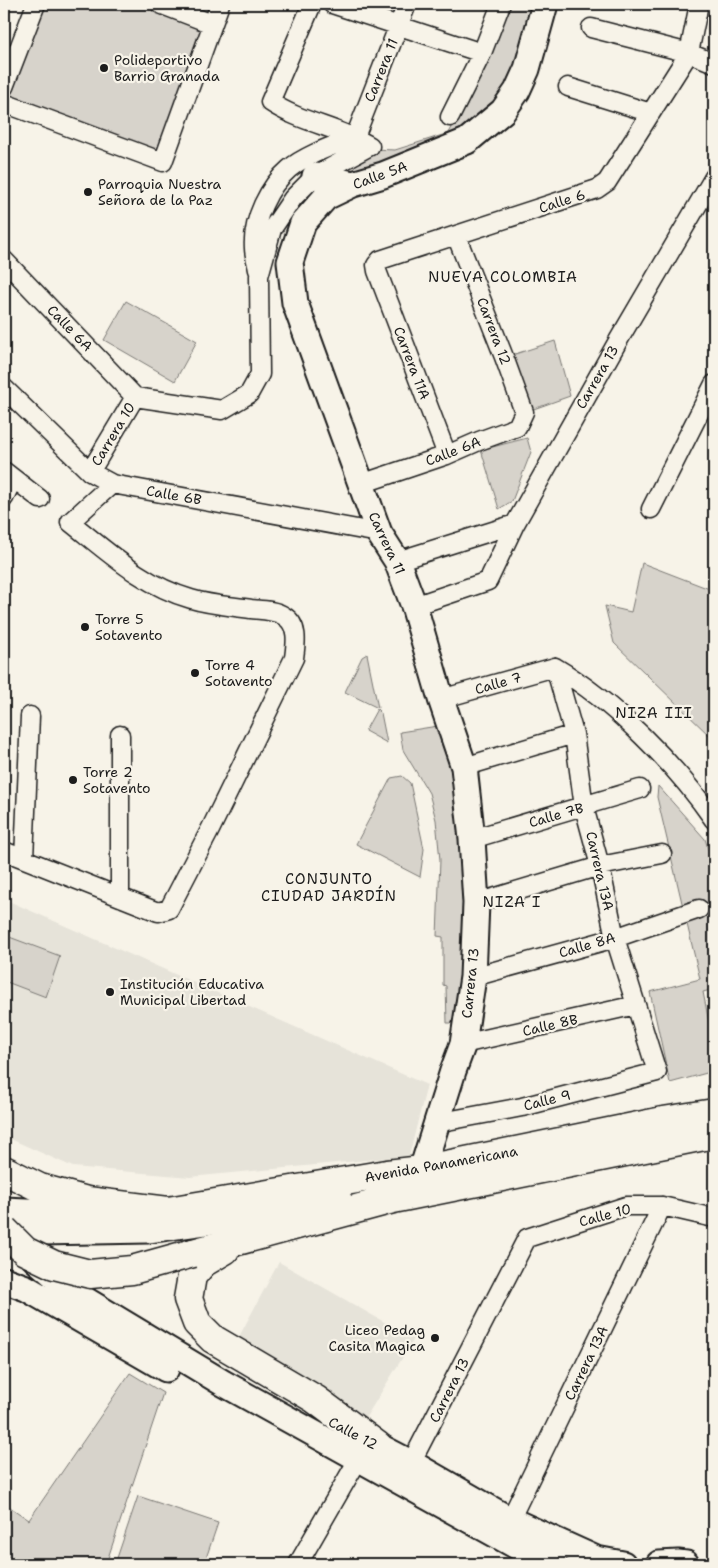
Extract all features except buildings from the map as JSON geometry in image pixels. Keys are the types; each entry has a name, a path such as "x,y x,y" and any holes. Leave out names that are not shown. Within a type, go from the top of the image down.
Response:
{"main road":[{"name":"Calle 5A","path":"304,223 326,197 353,184 383,175 467,141 503,111 517,91 527,69 545,4"},
{"path":"316,176 353,184"},
{"name":"Carrera 11","path":"304,223 290,262 296,303 378,533 397,561 414,606 441,699 464,768 472,839"},
{"name":"Carrera 13","path":"422,1170 452,1071 463,1044 474,977 476,903 472,839"},
{"name":"Avenida Panamericana","path":"4,1170 40,1188 87,1201 168,1211 387,1174 422,1170 663,1121 714,1113"},
{"path":"436,1123 443,1144 456,1163"},
{"name":"Avenida Panamericana","path":"4,1230 14,1244 54,1265 90,1274 132,1270 393,1199 478,1180 714,1134"},
{"path":"14,1244 40,1232 148,1230 344,1202 393,1199"},
{"path":"4,1210 124,1216 168,1211"},
{"path":"242,1239 202,1263 192,1276 188,1299 197,1323 213,1339 315,1398 362,1452"},
{"name":"Calle 12","path":"14,1244 77,1295 223,1383 362,1452 411,1463 510,1520 596,1559 624,1564"},
{"path":"4,1280 26,1288 268,1426 324,1449 362,1452"},
{"name":"Calle 12","path":"87,1289 362,1452 526,1559 554,1564"},
{"path":"659,1564 678,1562 686,1564"}],"street":[{"path":"4,87 36,4"},
{"path":"160,4 212,24"},
{"path":"4,103 163,162 220,4"},
{"path":"259,276 272,229 292,198 316,176 370,146 355,137 286,112 270,102 312,4"},
{"path":"332,4 482,54"},
{"name":"Carrera 11","path":"355,137 407,4"},
{"path":"450,117 482,54 501,4"},
{"path":"689,53 699,4"},
{"path":"591,28 689,53 714,63"},
{"name":"Calle 6","path":"377,270 376,265 380,260 597,189 607,182 614,173 689,53"},
{"path":"568,87 652,113"},
{"path":"135,396 222,410 248,394 260,374 259,276 254,248 256,227 268,193 289,168 317,152 355,137"},
{"name":"Carrera 13","path":"414,606 488,581 514,524 714,177"},
{"name":"Carrera 12","path":"456,235 524,412 517,428"},
{"name":"Calle 6A","path":"4,260 135,396"},
{"name":"Carrera 11A","path":"377,270 447,455"},
{"name":"Calle 6B","path":"4,388 90,472 112,484 378,533"},
{"path":"651,510 713,391"},
{"name":"Carrera 10","path":"90,472 135,396"},
{"name":"Calle 6A","path":"361,484 447,455 479,441 517,428"},
{"path":"4,498 8,475 40,499"},
{"path":"4,851 158,912 168,909 294,658 296,637 292,623 284,616 270,611 192,600 162,589 135,573 70,522 112,484"},
{"path":"397,561 514,524"},
{"path":"555,667 602,700 653,747 694,791 714,820"},
{"name":"Calle 7","path":"441,699 555,667"},
{"name":"Carrera 13A","path":"555,667 574,734 584,807 600,866 615,938 657,1072"},
{"path":"24,859 30,716"},
{"path":"120,734 120,897"},
{"path":"464,768 574,734"},
{"name":"Calle 7B","path":"472,839 640,789"},
{"path":"476,903 600,866 662,854"},
{"name":"Calle 8A","path":"474,977 615,938 699,909"},
{"name":"Calle 8B","path":"463,1044 636,1005"},
{"name":"Calle 9","path":"436,1123 522,1107 657,1072"},
{"name":"Calle 10","path":"527,1238 626,1206 662,1206 714,1218"},
{"name":"Carrera 13A","path":"510,1520 662,1206"},
{"name":"Carrera 13","path":"411,1463 527,1238"},
{"path":"298,1564 362,1452"}],"shaded area":[{"name":"Polideportivo Barrio Granada","path":"43,4 144,4 202,28 155,165 4,108"},
{"path":"508,4 533,4 516,67 493,108 465,134 351,179 322,174 372,149 395,150 449,133 479,75"},
{"path":"126,301 197,341 175,381 104,340"},
{"path":"555,341 570,396 528,411 509,356"},
{"path":"527,438 531,452 512,501 499,509 481,450"},
{"path":"642,563 712,590 714,594 714,740 614,643 605,606 631,612"},
{"path":"367,654 378,708 345,692 362,657"},
{"path":"377,709 381,713 387,743 365,731"},
{"path":"444,725 461,785 464,950 454,1023 447,1023 446,986 443,985 443,937 437,936 440,860 436,820 429,793 403,750 400,732"},
{"path":"402,776 410,783 424,849 420,877 356,844 391,778"},
{"path":"658,786 705,839 714,868 714,989 703,992 714,1048 714,1071 670,1083 650,992 700,979 657,797"},
{"name":"Institución Educativa Municipal Libertad","path":"4,899 427,1085 409,1156 190,1177 73,1167 4,1136"},
{"path":"4,935 60,956 46,997 4,981"},
{"path":"279,1262 414,1339 366,1417 234,1346"},
{"path":"130,1373 163,1393 106,1564 4,1564 4,1503 29,1520"},
{"path":"138,1496 218,1523 204,1564 115,1564"}],"place":[{"name":"Polideportivo Barrio Granada","path":"104,68"},
{"name":"Parroquia Nuestra Señora de la Paz","path":"88,192"},
{"name":"Torre 5 Sotavento","path":"85,627"},
{"name":"Torre 4 Sotavento","path":"195,673"},
{"name":"Torre 2 Sotavento","path":"73,780"},
{"name":"Institución Educativa Municipal Libertad","path":"110,992"},
{"name":"Liceo Pedag Casita Magica","path":"435,1338"}],"district":[{"name":"NUEVA COLOMBIA","path":"503,277"},
{"name":"NIZA III","path":"654,713"},
{"name":"CONJUNTO CIUDAD JARDÍN","path":"329,888"},
{"name":"NIZA I","path":"512,902"}]}
